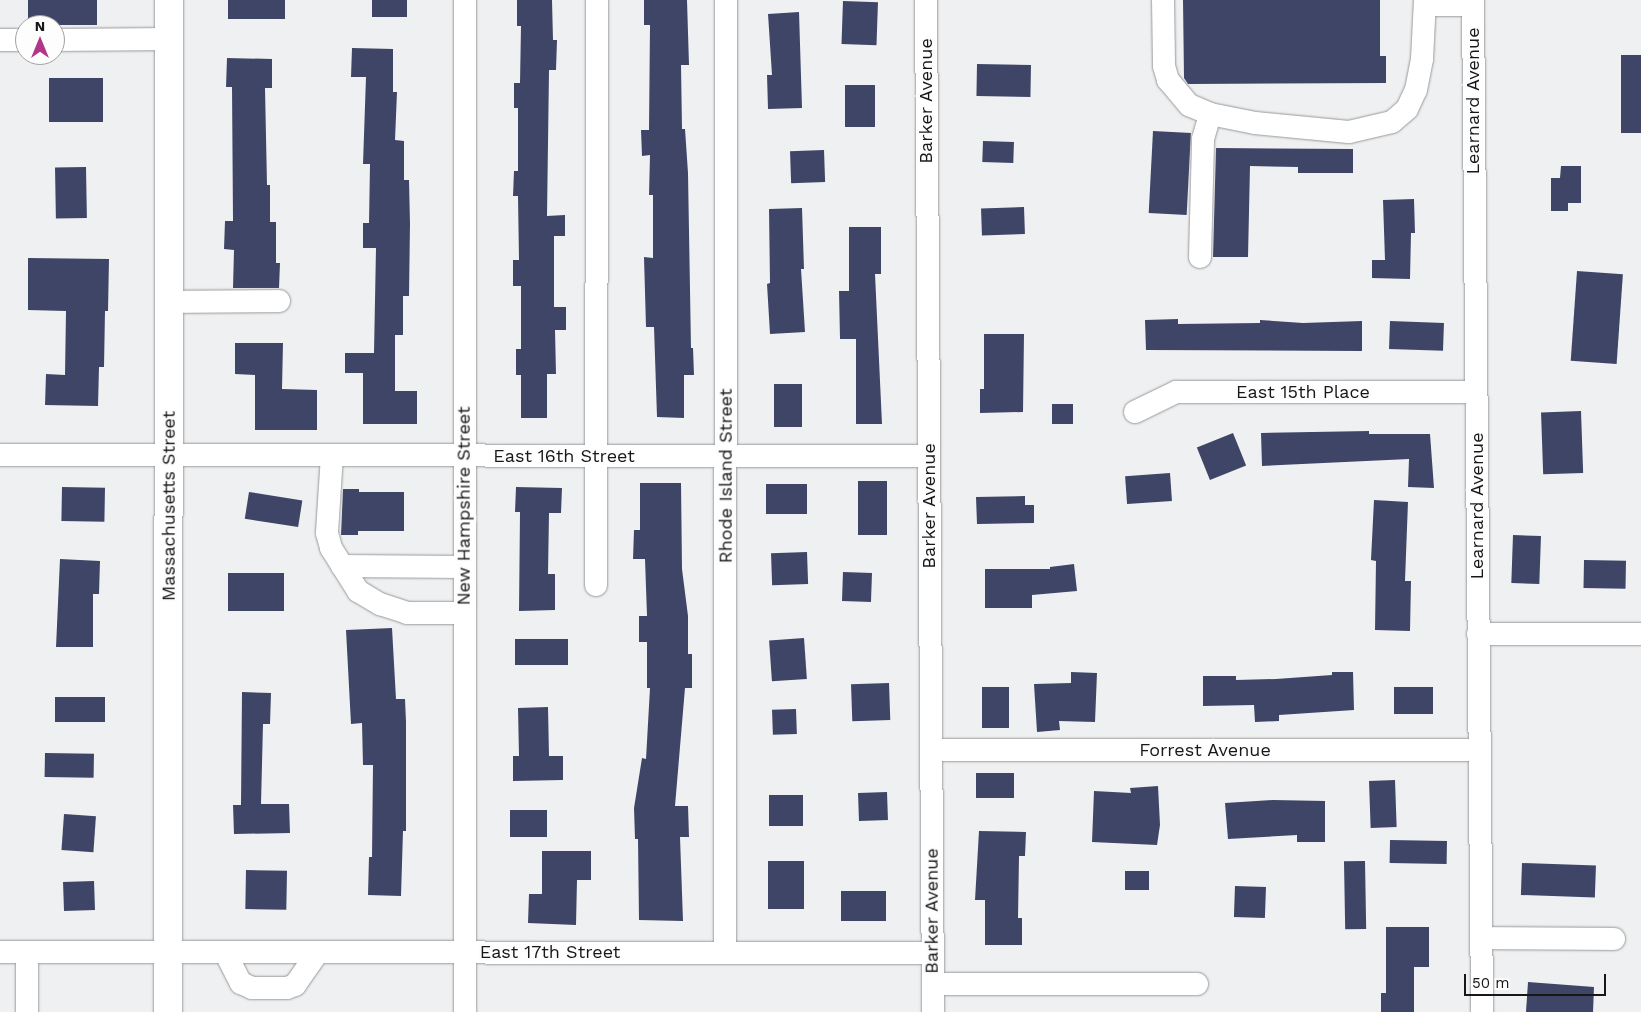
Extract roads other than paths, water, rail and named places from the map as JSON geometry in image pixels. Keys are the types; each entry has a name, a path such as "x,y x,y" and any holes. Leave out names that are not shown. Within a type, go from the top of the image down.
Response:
{"main road":[{"name":"Massachusetts Street","path":"168,1012 169,0"}],"street":[{"name":"New Hampshire Street","path":"464,1012 465,0"},
{"path":"596,585 597,0"},
{"name":"Rhode Island Street","path":"725,952 726,0"},
{"name":"Barker Avenue","path":"926,0 933,1012"},
{"path":"1163,0 1164,66 1168,80 1189,105 1210,114 1255,123 1349,132 1392,122 1407,109 1416,90 1425,30 1425,2 1473,2"},
{"name":"Learnard Avenue","path":"1473,2 1482,1012"},
{"path":"65,40 169,39"},
{"path":"0,40 15,40"},
{"path":"1200,257 1203,139 1210,114"},
{"path":"169,302 280,302"},
{"name":"East 15th Place","path":"1135,412 1176,392 1476,392"},
{"name":"East 16th Street","path":"0,455 929,456"},
{"path":"332,455 327,533 342,566 358,591 380,604 407,613 464,613"},
{"path":"342,566 464,567"},
{"path":"1478,634 1641,634"},
{"name":"Forrest Avenue","path":"931,750 1479,750"},
{"path":"1481,938 1614,939"},
{"name":"East 17th Street","path":"0,952 932,953"},
{"path":"26,952 27,1012"},
{"path":"226,952 241,983 252,988 287,988 295,985 318,952"},
{"path":"933,984 1197,984"}]}
